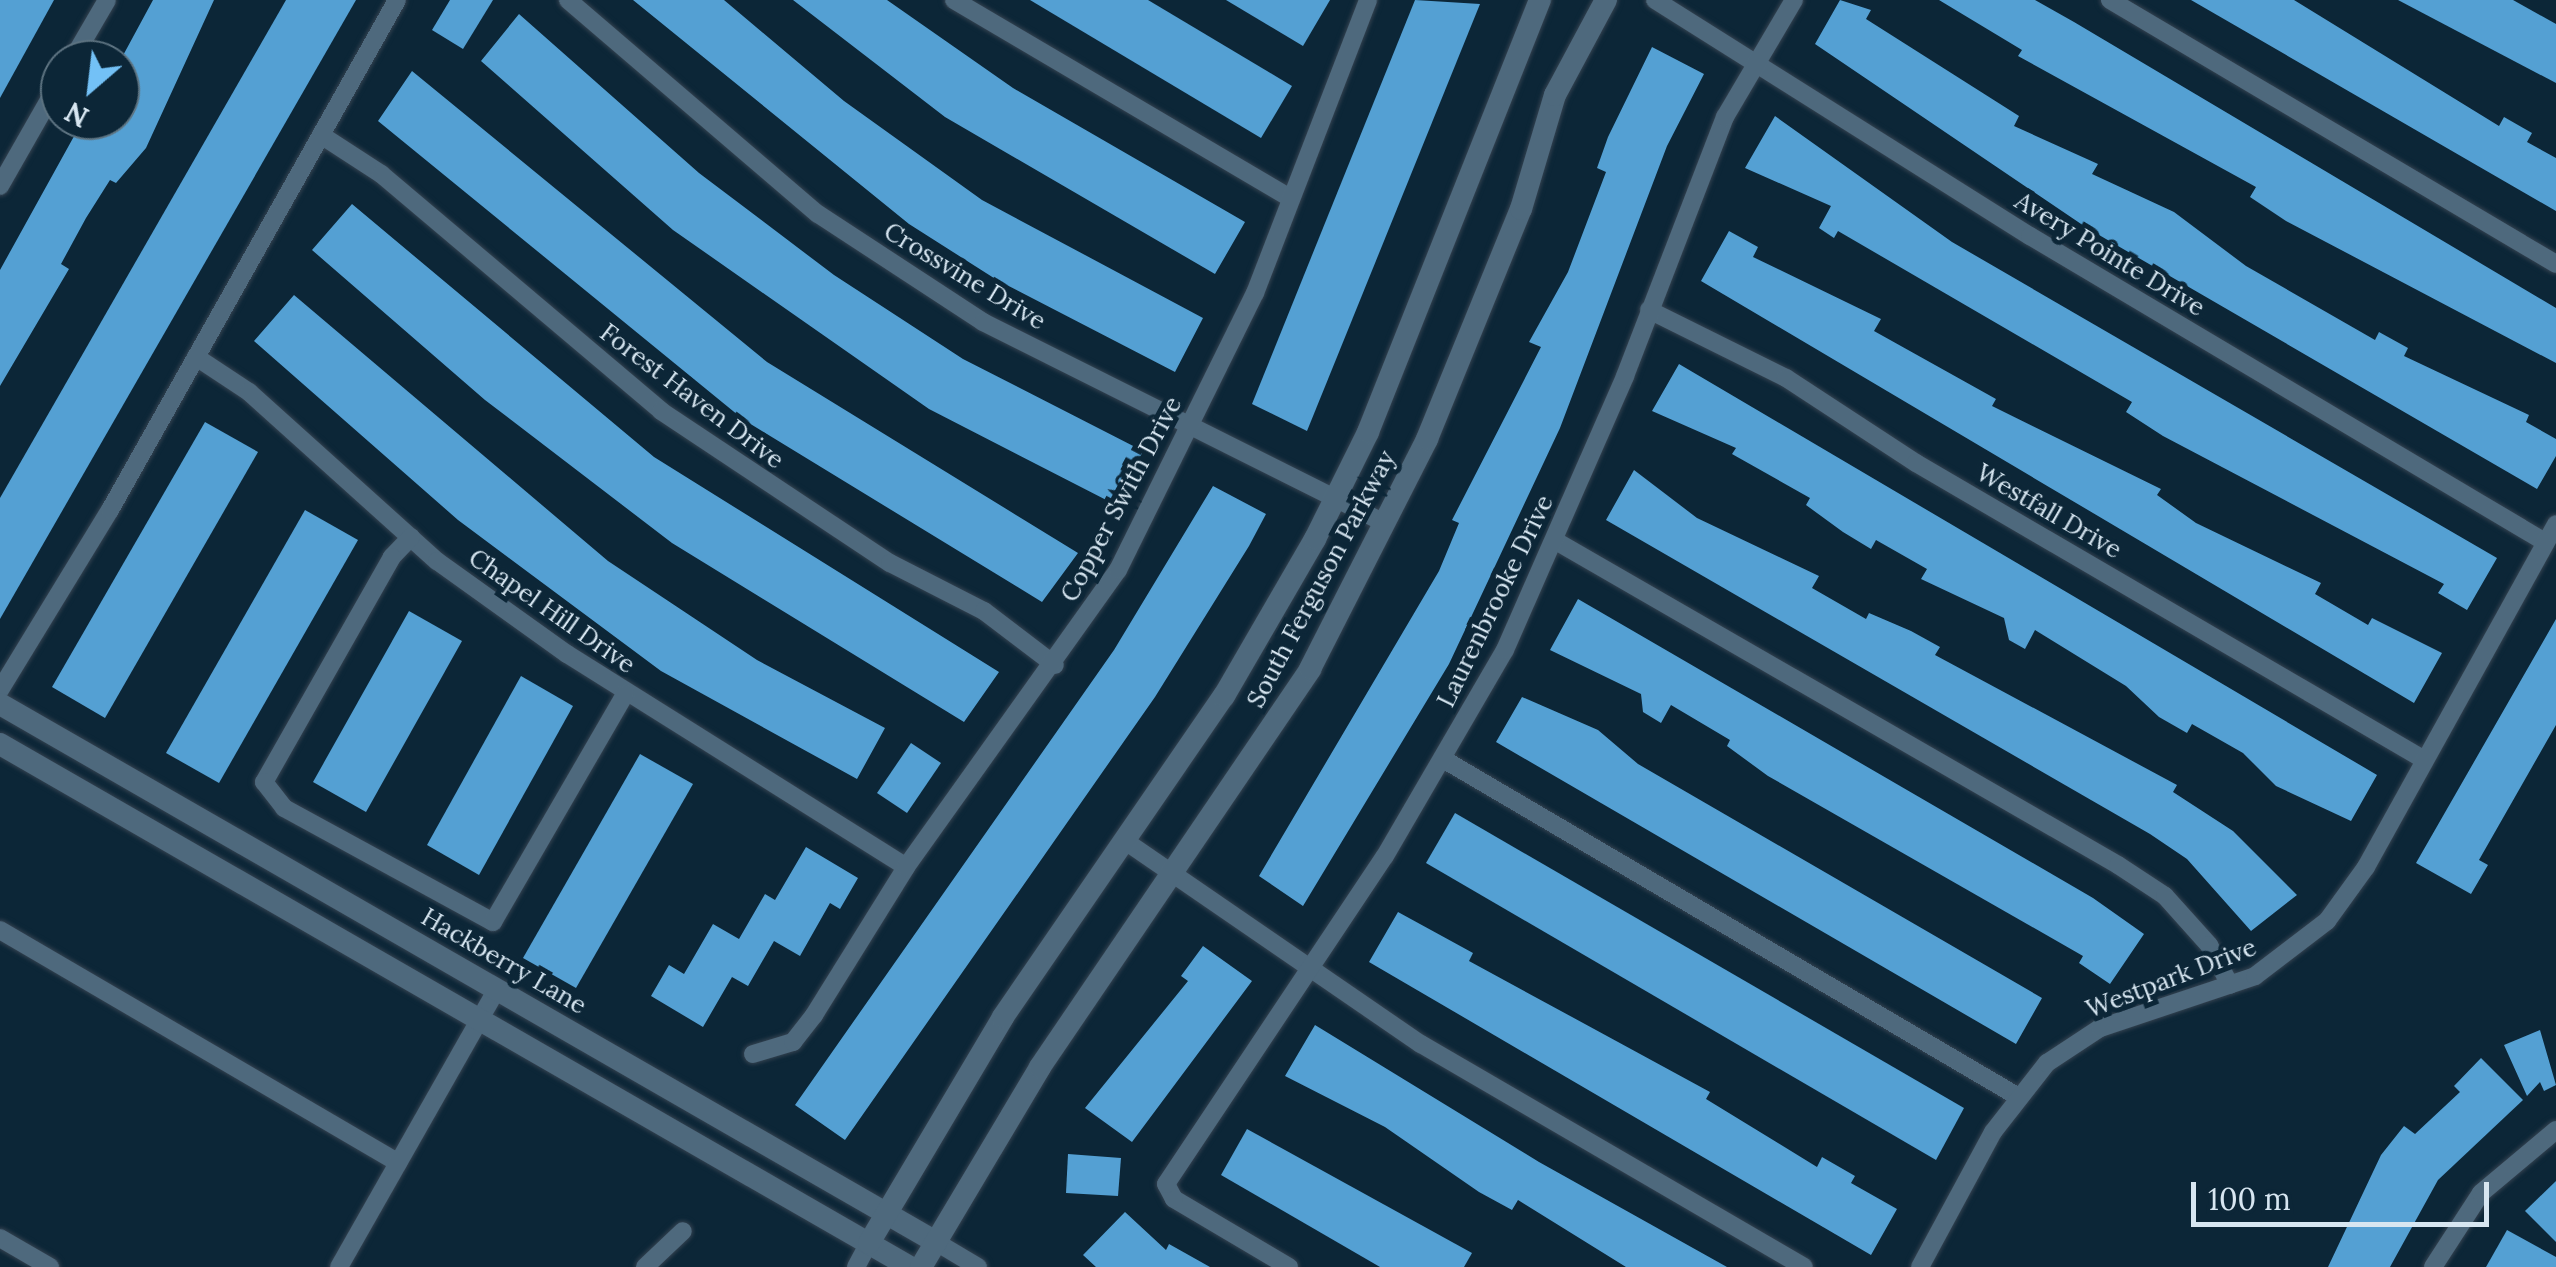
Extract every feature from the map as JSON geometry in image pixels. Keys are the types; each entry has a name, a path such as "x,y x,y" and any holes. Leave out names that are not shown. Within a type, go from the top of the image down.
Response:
{"street":[{"path":"84,40 107,0"},
{"path":"0,690 196,357 397,0"},
{"name":"Crossvine Drive","path":"568,0 818,214 984,322 1384,523"},
{"path":"954,0 1288,197"},
{"name":"Copper Swith Drive","path":"753,1054 794,1042 906,868 1118,570 1255,293 1288,197 1368,0"},
{"name":"South Ferguson Parkway","path":"869,1243 1003,1017 1128,843 1224,696 1336,498 1540,0"},
{"name":"South Ferguson Parkway","path":"922,1267 1040,1067 1310,669 1384,523 1521,209 1555,95 1606,0"},
{"name":"Avery Pointe Drive","path":"1654,0 1758,58 2030,236 2545,542"},
{"name":"Laurenbrooke Drive","path":"1290,1267 1174,1199 1166,1184 1309,971 1443,759 1554,540 1650,310 1700,174 1758,58 1794,0"},
{"path":"2110,0 2556,264"},
{"path":"0,186 40,116"},
{"name":"Forest Haven Drive","path":"321,135 381,174 661,411 890,563 984,611 1054,665"},
{"name":"Westfall Drive","path":"1650,310 1786,378 1916,464 2423,759"},
{"name":"Chapel Hill Drive","path":"196,357 249,392 411,538 625,694 906,868"},
{"name":"Westpark Drive","path":"1920,1267 2017,1096 2046,1063 2100,1028 2230,985 2276,965 2327,922 2366,867 2556,524"},
{"path":"411,538 392,557 264,782 284,808 493,922 625,694"},
{"path":"1554,540 2118,864 2165,896 2208,945 2230,985"},
{"name":"Hackberry Lane","path":"0,704 978,1267"},
{"path":"0,744 910,1267"},
{"path":"1443,759 2017,1096"},
{"path":"1128,843 1171,878 1309,971 1804,1267"},
{"path":"0,930 398,1162"},
{"path":"339,1267 497,989"},
{"path":"2433,1267 2481,1193 2556,1130"},
{"path":"645,1267 684,1231"},
{"path":"0,1238 39,1264"},
{"path":"856,1267 869,1243"}],"building":[{"path":"0,0 54,0 0,98"},
{"path":"153,0 214,0 146,148 116,183 110,180 86,218 61,264 69,269 0,386 0,270 72,140 140,140 140,40 131,40"},
{"path":"286,0 356,0 0,619 0,498"},
{"path":"450,0 493,0 463,49 432,30"},
{"path":"633,0 724,0 844,101 982,200 1203,318 1175,372 997,280 909,224"},
{"path":"793,0 887,0 1013,88 1245,222 1215,274 945,117"},
{"path":"1030,0 1148,0 1292,86 1261,138"},
{"path":"1226,0 1330,0 1303,46"},
{"path":"1415,0 1480,4 1307,431 1252,404"},
{"path":"1840,0 1871,10 1866,19 2019,116 2014,126 2098,164 2092,174 2174,212 2246,266 2375,340 2379,332 2408,348 2404,356 2529,415 2526,422 2556,439 2556,456 2537,489 2087,228 1815,44"},
{"path":"1939,0 2035,0 2074,22 2556,308 2556,363 2286,221 2250,197 2256,187 2018,56 2022,50"},
{"path":"2191,0 2294,0 2499,126 2504,117 2532,133 2527,142 2556,158 2556,211"},
{"path":"2398,0 2513,0 2556,24 2556,83"},
{"path":"519,14 699,173 834,275 963,359 1143,451 1116,505 929,409 673,230 481,61"},
{"path":"1652,47 1704,74 1667,146 1560,428 1449,664 1303,906 1259,876 1439,571 1459,523 1452,520 1541,347 1529,342 1568,272 1606,172 1597,168 1608,137"},
{"path":"412,71 767,362 1078,553 1042,602 744,420 378,121"},
{"path":"1775,116 1952,242 2497,558 2467,610 2438,593 2444,584 2163,436 2126,412 2132,402 1838,231 1834,238 1819,228 1831,206 1745,168"},
{"path":"352,204 654,457 999,672 964,722 672,543 485,400 312,250"},
{"path":"1729,231 1758,247 1753,257 1881,319 1874,331 1996,399 1992,406 2161,489 2157,495 2196,523 2321,583 2315,594 2368,625 2372,618 2442,653 2414,703 1701,281"},
{"path":"294,295 608,561 757,660 885,728 857,779 661,671 458,520 254,341"},
{"path":"1679,364 2377,775 2351,821 2276,786 2243,753 2192,724 2187,733 2159,717 2126,686 2035,630 2025,649 2009,640 2004,618 1921,579 1927,569 1876,540 1871,549 1843,532 1806,505 1810,498 1732,454 1736,448 1652,411"},
{"path":"205,422 258,452 105,718 52,687"},
{"path":"1634,470 1697,518 1819,576 1812,588 1866,619 1869,613 1911,631 1940,647 1935,655 2177,785 2173,792 2233,831 2297,895 2251,931 2187,859 2150,834 1606,520"},
{"path":"1213,486 1266,514 1249,546 1155,697 845,1140 795,1105 1114,650"},
{"path":"305,510 358,540 219,783 166,753"},
{"path":"1578,599 2093,898 2144,934 2110,984 2079,963 2083,956 1768,776 1727,746 1730,740 1671,705 1661,723 1643,712 1641,694 1550,650"},
{"path":"409,611 462,641 366,812 313,782"},
{"path":"2556,619 2556,725 2479,860 2488,865 2471,894 2416,863"},
{"path":"521,676 573,706 479,875 427,845"},
{"path":"1522,697 1598,730 1638,764 2042,998 2016,1044 1496,742"},
{"path":"911,743 941,763 907,813 877,793"},
{"path":"640,754 693,784 576,988 523,958"},
{"path":"1455,813 1964,1108 1936,1160 1426,863"},
{"path":"806,847 858,878 840,909 830,903 800,956 774,941 748,986 732,977 703,1027 651,996 669,965 684,974 713,924 739,939 765,894 775,900"},
{"path":"1398,912 1473,953 1469,961 1710,1092 1706,1099 1817,1167 1822,1157 1855,1176 1851,1183 1897,1209 1871,1255 1369,962"},
{"path":"1203,946 1252,981 1132,1142 1085,1108 1188,981 1181,976"},
{"path":"1315,1025 1539,1162 1727,1267 1626,1267 1518,1200 1512,1210 1479,1192 1385,1127 1285,1076"},
{"path":"2540,1030 2556,1085 2544,1091 2540,1082 2527,1096 2504,1045"},
{"path":"2481,1058 2523,1100 2438,1180 2390,1267 2328,1267 2381,1155 2404,1126 2415,1134 2460,1092 2454,1086"},
{"path":"1247,1129 1472,1253 1464,1267 1380,1267 1221,1175"},
{"path":"1068,1154 1121,1158 1118,1196 1066,1193"},
{"path":"2556,1181 2556,1242 2525,1211"},
{"path":"1125,1212 1166,1250 1169,1244 1210,1267 1096,1267 1083,1255"},
{"path":"2507,1230 2556,1257 2556,1267 2486,1267"}]}
